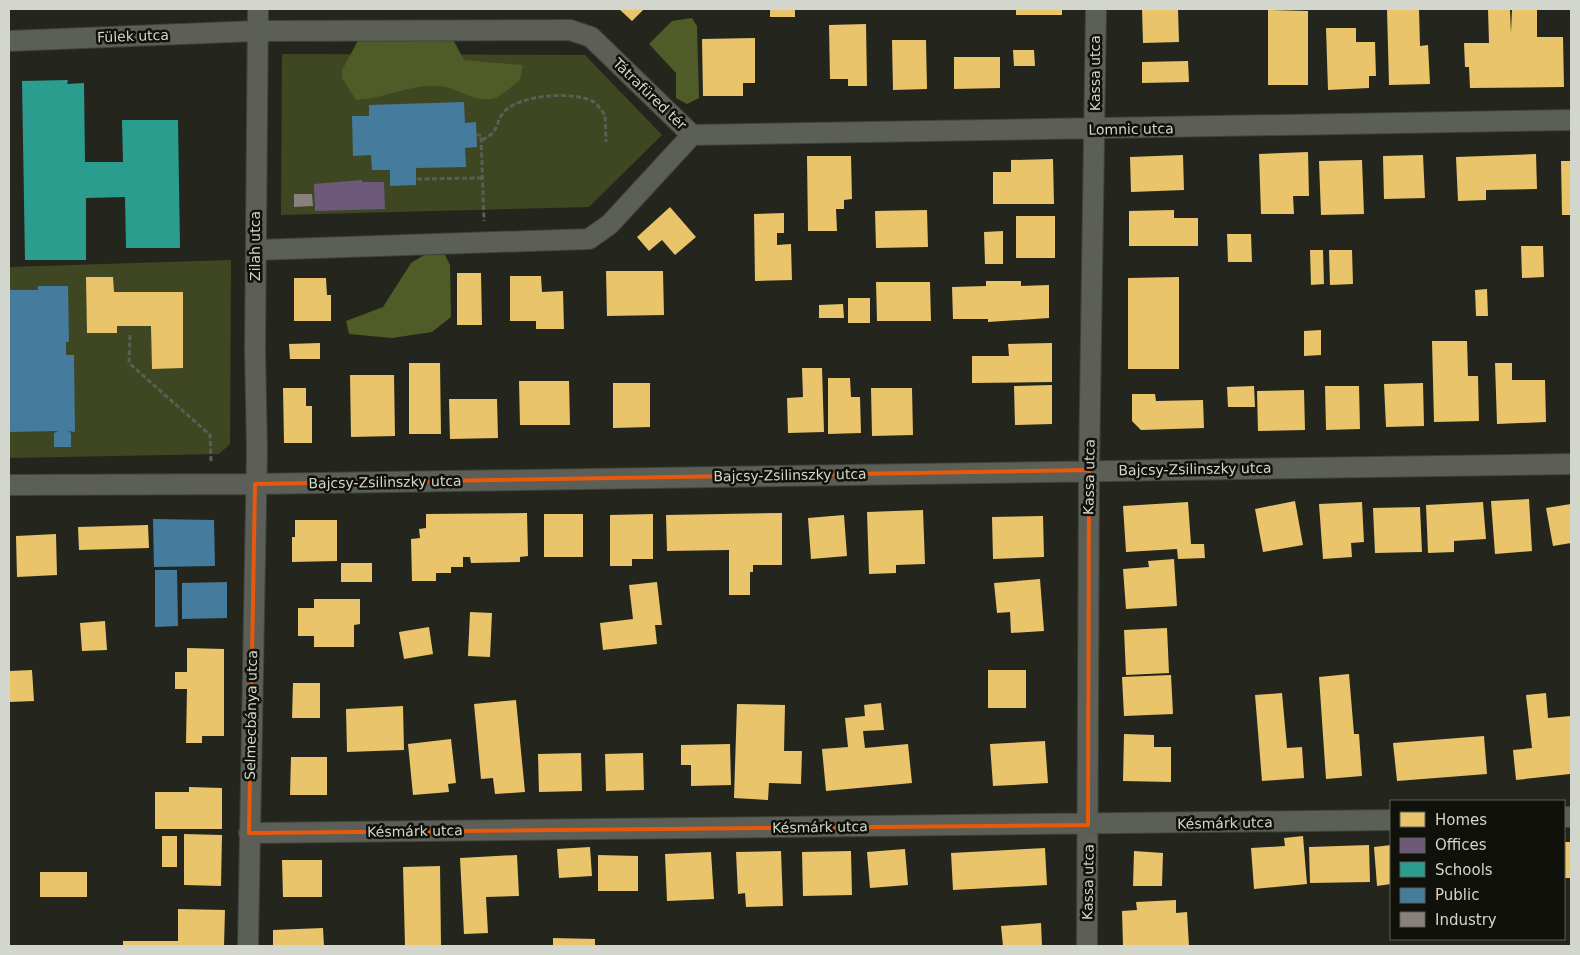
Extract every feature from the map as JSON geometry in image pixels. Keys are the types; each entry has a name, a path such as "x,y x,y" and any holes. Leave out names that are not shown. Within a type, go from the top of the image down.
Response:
{"street":[{"name":"Zilah utca","path":"255,484 257,449 258,9"},
{"name":"Kassa utca","path":"1087,946 1089,470 1096,9"},
{"name":"Tátrafüred tér","path":"256,250 589,238 610,224 692,134 592,37 570,30 257,32"},
{"name":"Fülek utca","path":"9,41 257,32"},
{"name":"Lomnic utca","path":"692,134 1095,130 1571,120"},
{"name":"Bajcsy-Zsilinszky utca","path":"9,486 1571,464"},
{"name":"Selmecbánya utca","path":"248,946 255,484"},
{"name":"Késmárk utca","path":"249,833 1088,825 1390,820"}],"path":[{"path":"482,140 494,134 505,111 524,101 536,97 577,96 592,101 605,115 606,142"},
{"path":"476,135 481,135 482,140 485,242"},
{"path":"417,179 482,178"},
{"path":"130,335 129,363 210,435 211,454"}],"highlighted area":[{"path":"1089,470 1088,825 249,833 255,484"}],"green space":[{"path":"692,18 697,26 699,98 687,104 676,98 676,73 649,44 672,21"},
{"path":"361,35 451,36 464,60 523,65 520,80 492,99 478,98 446,87 428,86 356,100 342,78 342,70"},
{"path":"282,54 585,55 662,135 589,207 281,215"},
{"path":"429,252 445,255 450,265 451,317 432,332 392,338 349,334 346,321 383,307 411,263"},
{"path":"231,260 230,444 219,454 9,458 9,267"}],"building: Homes":[{"path":"619,9 644,9 632,21"},
{"path":"770,9 795,9 795,17 770,17"},
{"path":"1016,9 1062,9 1062,15 1016,15"},
{"path":"1142,9 1178,9 1179,42 1143,43"},
{"path":"1387,9 1419,9 1420,46 1428,45 1430,84 1389,85"},
{"path":"1488,9 1510,9 1511,33 1512,9 1537,9 1537,37 1563,37 1564,87 1470,88 1469,67 1465,67 1464,43 1489,43"},
{"path":"1268,10 1308,11 1308,85 1268,85"},
{"path":"866,24 867,86 848,86 848,79 830,79 829,25"},
{"path":"1326,28 1356,28 1356,42 1375,42 1376,76 1369,76 1369,88 1328,90"},
{"path":"755,38 755,83 743,83 743,96 703,96 702,39"},
{"path":"892,40 926,40 927,89 893,90"},
{"path":"1013,50 1034,50 1035,66 1014,66"},
{"path":"954,57 1000,57 1000,88 954,89"},
{"path":"1188,61 1189,82 1142,83 1142,62"},
{"path":"1308,152 1309,196 1293,196 1294,214 1261,214 1259,154"},
{"path":"1536,154 1537,189 1486,190 1486,200 1458,201 1456,157"},
{"path":"1183,155 1184,190 1131,192 1130,157"},
{"path":"1423,155 1425,198 1384,199 1383,156"},
{"path":"807,156 851,156 852,199 844,200 844,209 836,209 837,231 808,231"},
{"path":"1053,159 1054,204 993,204 993,172 1011,172 1011,160"},
{"path":"1362,160 1364,214 1321,215 1319,161"},
{"path":"1561,161 1571,161 1571,215 1562,215"},
{"path":"670,207 696,237 675,255 662,240 649,251 637,237"},
{"path":"927,210 928,247 876,248 875,211"},
{"path":"1174,210 1174,218 1198,218 1198,246 1129,246 1129,211"},
{"path":"784,213 784,233 777,233 777,245 791,244 792,280 755,281 754,214"},
{"path":"1016,216 1055,216 1055,258 1016,258"},
{"path":"1003,231 1003,264 985,264 984,232"},
{"path":"1227,234 1251,234 1252,262 1228,262"},
{"path":"1521,246 1543,246 1544,277 1522,278"},
{"path":"1310,250 1323,250 1324,284 1311,285"},
{"path":"1329,250 1352,250 1353,284 1330,285"},
{"path":"606,271 663,271 664,315 607,316"},
{"path":"457,273 481,273 482,325 457,325"},
{"path":"510,276 541,276 542,292 563,291 564,329 536,329 536,321 510,321"},
{"path":"86,277 113,277 114,292 183,292 183,368 152,369 151,326 117,326 117,333 87,333"},
{"path":"1179,277 1179,369 1128,369 1128,278"},
{"path":"294,278 326,278 327,295 331,295 331,321 294,321"},
{"path":"986,281 1021,281 1021,286 1049,285 1049,318 988,322 988,319 953,319 952,287 986,286"},
{"path":"876,282 930,282 931,321 877,321"},
{"path":"1487,289 1488,316 1476,316 1475,290"},
{"path":"848,298 870,298 870,323 848,323"},
{"path":"843,304 844,318 819,318 819,305"},
{"path":"1321,330 1321,355 1304,356 1304,331"},
{"path":"1432,341 1467,341 1468,376 1478,376 1479,421 1434,422"},
{"path":"320,343 320,359 290,359 289,344"},
{"path":"1052,343 1052,382 972,383 972,356 1009,356 1008,344"},
{"path":"409,363 440,363 441,434 409,434"},
{"path":"1495,363 1512,363 1512,380 1545,380 1546,422 1497,424"},
{"path":"802,368 822,368 824,432 788,433 787,398 803,397"},
{"path":"350,375 394,375 395,436 351,437"},
{"path":"828,378 850,378 851,397 860,397 861,433 828,434"},
{"path":"519,381 569,381 570,425 520,425"},
{"path":"613,383 650,383 650,427 613,428"},
{"path":"1423,383 1424,426 1386,427 1384,384"},
{"path":"1052,385 1052,424 1015,425 1014,386"},
{"path":"1254,386 1255,407 1228,407 1227,387"},
{"path":"1325,386 1359,386 1360,429 1326,430"},
{"path":"283,388 306,388 306,406 312,406 312,443 284,443"},
{"path":"871,388 912,388 913,435 872,436"},
{"path":"1304,390 1305,430 1258,431 1257,391"},
{"path":"1132,394 1155,394 1156,401 1203,400 1204,428 1141,430 1132,421"},
{"path":"449,399 497,399 498,438 450,439"},
{"path":"1529,499 1532,551 1495,554 1491,501"},
{"path":"1295,501 1303,545 1263,552 1255,509"},
{"path":"1188,502 1191,544 1204,544 1205,558 1178,559 1177,549 1126,552 1123,506"},
{"path":"1362,502 1364,542 1351,543 1352,557 1323,559 1319,504"},
{"path":"1483,502 1486,539 1454,541 1454,552 1428,553 1426,505"},
{"path":"1571,504 1571,543 1553,546 1546,508"},
{"path":"1420,507 1422,552 1375,553 1373,508"},
{"path":"923,510 925,564 896,565 896,573 869,574 867,512"},
{"path":"527,513 528,556 520,557 520,562 471,563 470,557 463,557 463,567 451,567 451,573 436,573 436,581 412,581 411,539 420,538 419,529 426,528 426,514"},
{"path":"782,513 782,565 753,565 753,572 750,572 750,595 729,595 729,550 667,551 666,515"},
{"path":"544,514 583,514 583,557 544,557"},
{"path":"653,514 653,559 632,559 632,566 610,566 610,515"},
{"path":"844,515 847,556 811,559 808,518"},
{"path":"1043,516 1044,557 993,559 992,517"},
{"path":"295,520 337,520 337,561 292,562 292,537 295,537"},
{"path":"148,525 149,548 79,550 78,527"},
{"path":"56,534 57,575 17,577 16,536"},
{"path":"1174,559 1177,606 1126,609 1123,569 1149,567 1148,561"},
{"path":"341,563 372,563 372,582 341,582"},
{"path":"1040,579 1044,631 1011,633 1010,612 997,613 994,583"},
{"path":"657,582 662,625 655,625 657,644 603,650 600,623 633,619 629,585"},
{"path":"314,599 360,599 360,624 354,625 354,647 314,647 314,636 298,636 298,608 314,608"},
{"path":"470,612 492,613 490,657 468,656"},
{"path":"105,621 107,650 82,651 80,623"},
{"path":"429,627 433,654 404,659 399,632"},
{"path":"1167,628 1169,673 1126,675 1124,630"},
{"path":"187,648 224,649 224,736 202,736 202,743 186,743 187,689 175,689 175,672 187,672"},
{"path":"32,670 34,701 9,702 9,671"},
{"path":"988,670 1026,670 1026,708 988,708"},
{"path":"1349,674 1354,734 1359,734 1362,776 1326,779 1319,677"},
{"path":"1171,675 1173,714 1124,716 1122,677"},
{"path":"293,683 320,683 320,718 292,718"},
{"path":"1282,693 1287,748 1302,747 1304,778 1262,781 1255,695"},
{"path":"1546,693 1548,718 1571,716 1570,774 1516,780 1513,750 1532,748 1526,695"},
{"path":"516,700 525,792 495,794 493,778 481,779 474,704"},
{"path":"881,703 884,730 863,731 865,748 908,744 912,783 826,791 822,749 848,747 845,718 865,716 864,705"},
{"path":"737,704 785,705 784,751 802,751 801,784 769,783 768,800 734,798"},
{"path":"403,706 404,750 347,752 346,709"},
{"path":"1124,734 1154,735 1154,747 1171,747 1171,782 1123,781"},
{"path":"1484,736 1487,774 1397,781 1393,743"},
{"path":"451,739 456,783 448,784 449,792 413,795 408,744"},
{"path":"1045,741 1048,783 993,786 990,744"},
{"path":"730,744 731,785 691,786 691,765 681,765 681,745"},
{"path":"581,753 582,791 539,792 538,754"},
{"path":"643,753 644,790 606,791 605,754"},
{"path":"291,757 327,757 327,795 290,795"},
{"path":"189,787 222,788 222,829 155,829 155,792 189,792"},
{"path":"184,834 222,835 221,886 184,885"},
{"path":"162,836 177,836 177,867 162,867"},
{"path":"1303,836 1307,884 1254,889 1251,848 1285,846 1284,838"},
{"path":"1565,842 1571,842 1571,878 1565,878"},
{"path":"1369,845 1370,882 1310,883 1309,847"},
{"path":"1390,845 1390,884 1377,886 1374,847"},
{"path":"590,847 592,876 559,878 557,849"},
{"path":"1045,848 1047,885 953,890 951,853"},
{"path":"905,849 908,885 870,888 867,852"},
{"path":"781,851 783,906 746,907 745,893 738,894 736,852"},
{"path":"851,851 852,895 803,896 802,852"},
{"path":"1134,851 1163,853 1162,886 1133,886"},
{"path":"711,852 714,899 667,901 665,854"},
{"path":"517,855 519,896 486,897 488,933 464,934 460,858"},
{"path":"598,855 638,856 638,891 598,891"},
{"path":"282,860 322,860 322,897 283,897"},
{"path":"440,866 441,946 405,946 403,867"},
{"path":"40,872 87,872 87,897 40,897"},
{"path":"1176,900 1176,913 1187,912 1189,946 1123,946 1122,911 1137,910 1136,902"},
{"path":"178,909 225,910 224,946 123,946 123,941 178,941"},
{"path":"1041,923 1042,946 1003,946 1001,926"},
{"path":"323,928 324,946 273,946 273,930"},
{"path":"553,938 595,939 595,946 553,946"}],"building: Offices":[{"path":"362,180 362,182 384,182 385,209 315,211 314,184"}],"building: Schools":[{"path":"68,80 67,84 84,83 85,162 123,162 122,120 178,120 180,248 126,248 125,197 86,198 86,260 25,260 22,81"}],"building: Public":[{"path":"464,102 465,123 476,122 477,147 465,148 466,167 416,168 416,185 390,186 390,170 372,170 371,155 353,156 352,116 369,116 369,105"},
{"path":"38,286 68,286 69,342 66,342 66,355 74,355 75,432 68,431 71,433 71,447 54,447 54,433 58,431 9,432 9,290 38,290"},
{"path":"153,519 214,520 215,566 154,567"},
{"path":"155,570 177,570 178,626 155,627"},
{"path":"227,582 227,618 182,619 182,583"}],"building: Industry":[{"path":"294,194 312,194 313,206 294,207"}]}
